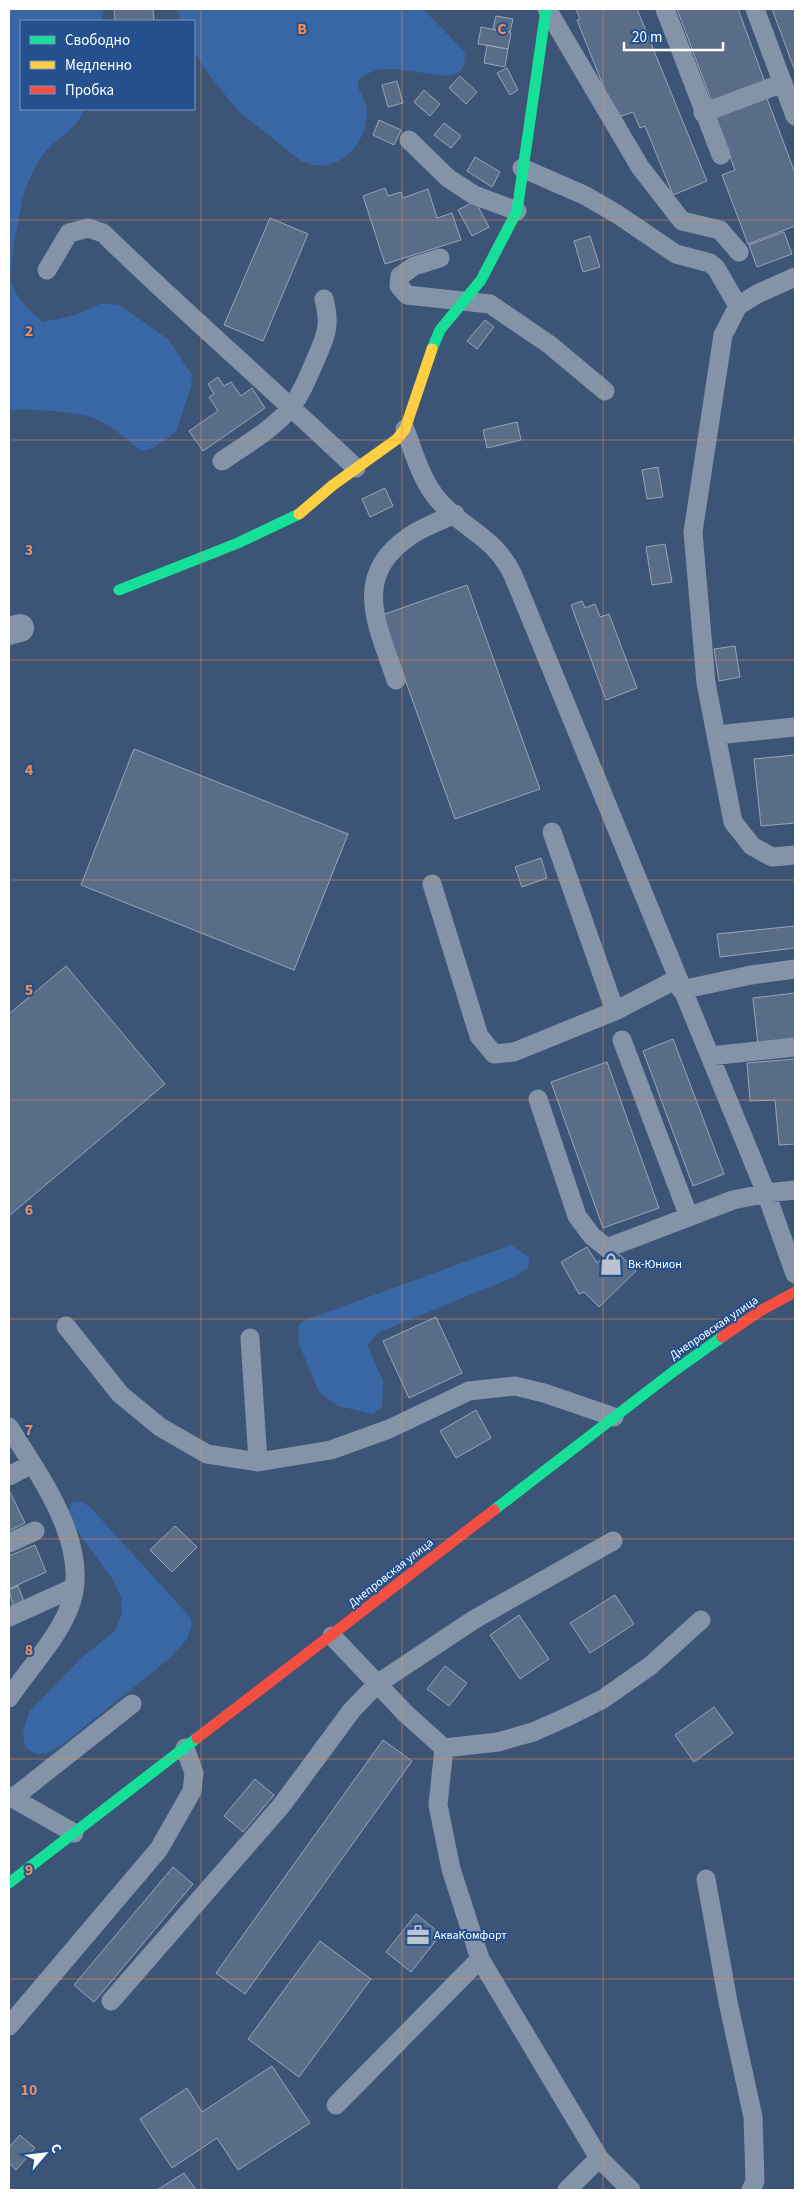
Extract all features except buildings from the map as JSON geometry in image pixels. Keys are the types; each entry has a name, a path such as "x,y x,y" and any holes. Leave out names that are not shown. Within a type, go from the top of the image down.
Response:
{"main road":[{"path":"119,590 238,543 298,515 356,468 385,449 404,429 427,361 440,330 481,280 517,211 547,9"},
{"name":"Днепровская улица","path":"9,1883 614,1417 714,1342 760,1311 795,1292"}],"lane":[{"path":"547,9 640,167 682,221 720,230 739,252"},
{"path":"665,9 703,113 721,155"},
{"path":"755,9 795,116"},
{"path":"703,113 783,83"},
{"path":"409,140 448,178 474,195 517,211"},
{"path":"522,168 584,196 617,214 676,254 710,263 716,268 738,306"},
{"path":"47,270 69,234 88,228 103,232 177,305 291,406 356,468"},
{"path":"440,258 414,266 400,276 399,286 407,295 490,304 550,345 605,391"},
{"path":"795,277 757,294 738,306 723,335 693,532 706,683 733,822 752,846 772,857 795,855"},
{"path":"222,461 273,424 291,406 305,384 323,343 329,318 324,299"},
{"path":"404,429 422,472 439,501 504,556 513,575 766,1193 795,1274"},
{"path":"396,680 372,600 376,576 391,551 410,535 455,514"},
{"path":"716,735 795,727"},
{"path":"552,832 615,1012"},
{"path":"432,884 480,1036 494,1054 514,1052 615,1012 679,984 795,969"},
{"path":"622,1040 689,1217"},
{"path":"710,1056 795,1047"},
{"path":"538,1099 577,1216 592,1236 607,1248 733,1200 766,1193 795,1190"},
{"path":"66,1326 120,1394 160,1426 207,1454 258,1462 331,1450 390,1429 469,1391 515,1386 544,1393 614,1417"},
{"path":"250,1338 258,1462"},
{"path":"9,1427 64,1522 76,1566 71,1604 64,1620 9,1698"},
{"path":"9,1476 32,1464"},
{"path":"9,1543 35,1531"},
{"path":"111,2001 281,1806 352,1710 377,1684 468,1624 613,1541"},
{"path":"9,1617 73,1588"},
{"path":"332,1636 406,1714 444,1748 498,1742 533,1732 568,1717 603,1699 650,1666 701,1620"},
{"path":"74,1833 11,1797 132,1704"},
{"path":"9,2026 159,1849 192,1791 194,1772 185,1748"},
{"path":"444,1748 438,1805 450,1869 480,1959 599,2158 631,2190"},
{"path":"706,1879 728,2002 753,2117 755,2181 751,2190"},
{"path":"336,2105 480,1959"},
{"path":"567,2190 599,2158"}],"shaded area":[{"path":"9,9 103,9 102,20 20,20 20,110 84,110 81,117 71,129 42,156 29,180 24,194 15,238 11,264 11,281 20,299 43,322 75,315 102,303 119,305 168,339 192,375 191,386 176,432 153,448 141,451 110,427 90,417 50,411 9,410"},
{"path":"176,9 423,9 465,52 464,62 460,71 451,75 397,69 383,69 369,73 358,81 366,105 367,115 362,135 357,144 351,152 334,163 312,164 301,161 237,110 195,54 195,20 181,20"},
{"path":"511,1245 529,1257 528,1268 514,1277 379,1332 367,1345 383,1381 382,1407 373,1414 338,1406 319,1392 299,1344 298,1327 303,1321"},
{"path":"73,1502 82,1502 90,1507 190,1617 192,1624 187,1639 170,1658 62,1745 47,1753 39,1754 25,1747 23,1733 29,1712 81,1658 115,1631 122,1614 121,1597 113,1580 69,1519 68,1511"}],"traffic: fast":[{"path":"432,349 440,330 481,280 517,211 546,9"},
{"path":"119,590 238,543 299,514"},
{"path":"494,1510 674,1371 722,1337"},
{"path":"9,1883 197,1738"}],"traffic: slow":[{"path":"299,514 333,485 397,439 405,429 432,349"}],"traffic: jam":[{"path":"722,1337 760,1311 795,1292"},
{"path":"197,1738 494,1510"}],"place":[{"name":"Вк-Юнион","path":"611,1264"},
{"name":"АкваКомфорт","path":"418,1935"}]}
